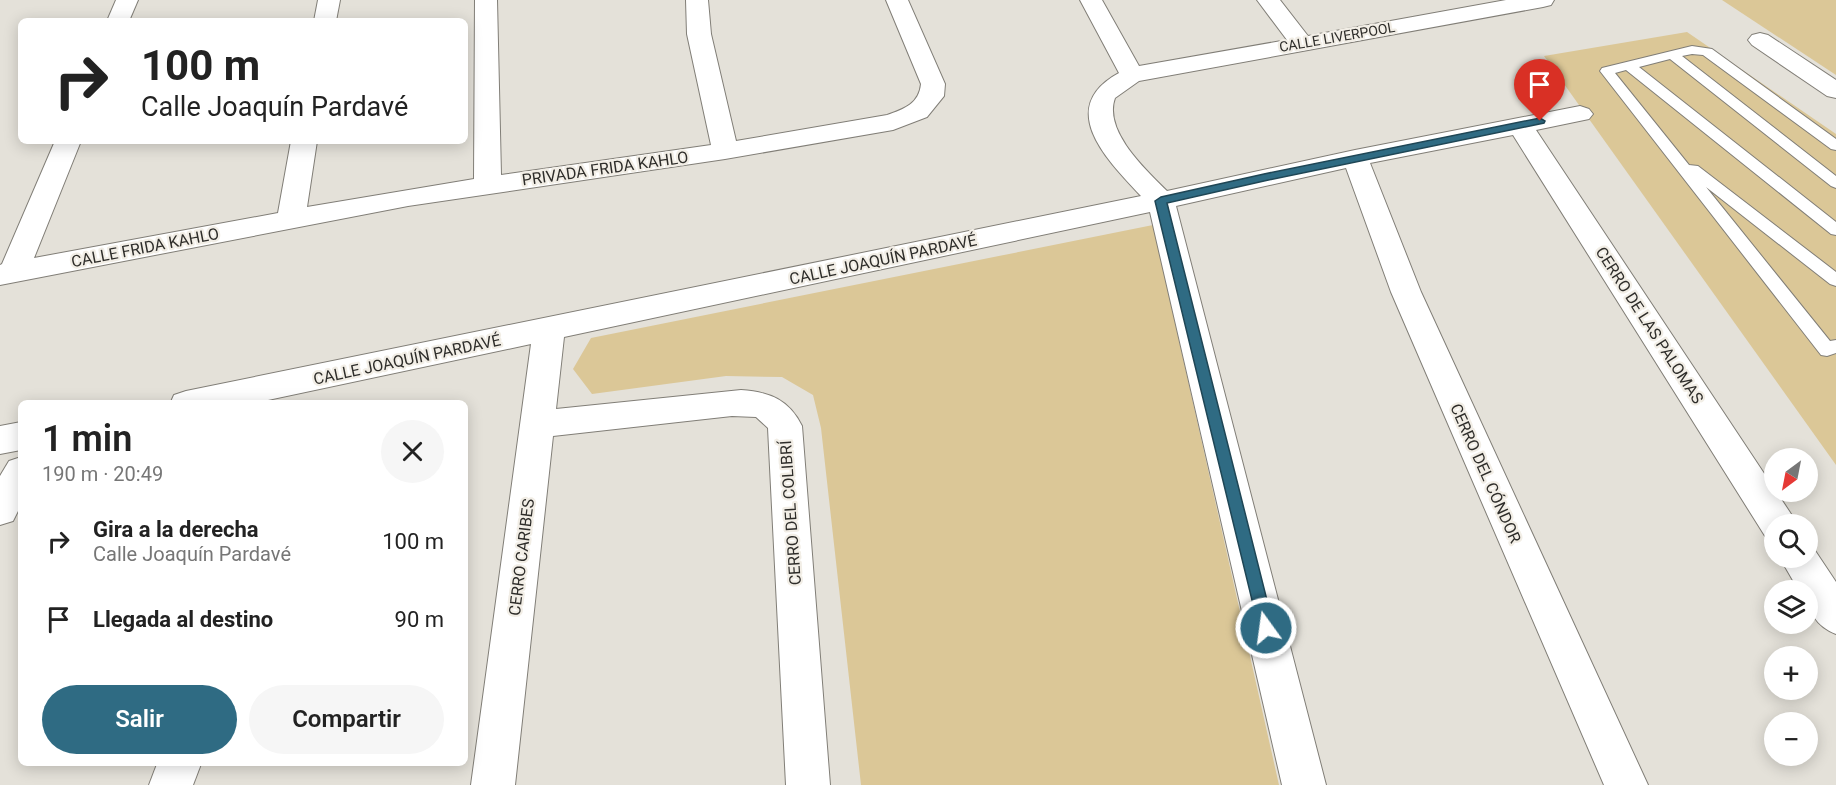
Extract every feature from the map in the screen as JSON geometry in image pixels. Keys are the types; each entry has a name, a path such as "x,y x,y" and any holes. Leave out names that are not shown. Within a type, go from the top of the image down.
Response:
{"street":[{"path":"119,18 127,0"},
{"path":"326,18 329,0"},
{"path":"486,0 488,186"},
{"path":"697,0 699,34 725,151"},
{"name":"PRIVADA FRIDA KAHLO","path":"291,218 408,197 725,151 893,122 918,112 932,96 933,84 897,0"},
{"path":"1091,0 1132,75 1111,88 1101,104 1101,122 1113,145 1161,201 1304,785"},
{"path":"1269,0 1301,43"},
{"name":"CALLE LIVERPOOL","path":"1132,75 1301,43 1454,8 1543,0"},
{"path":"1760,40 1836,91"},
{"name":"CALLE JOAQUÍN PARDAVÉ","path":"224,400 308,391 549,329 1161,201 1354,158 1580,114"},
{"name":"CERRO DE LAS PALOMAS","path":"1520,125 1771,514"},
{"path":"7,274 68,144"},
{"path":"291,218 303,144"},
{"name":"CERRO DEL CÓNDOR","path":"1354,158 1406,292 1626,785"},
{"name":"CALLE FRIDA KAHLO","path":"7,274 291,218"},
{"name":"CERRO CARIBES","path":"493,785 549,329"},
{"name":"CERRO DEL COLIBRÍ","path":"538,424 732,403 764,406 776,412 785,426 808,785"},
{"path":"0,440 18,437"},
{"path":"0,510 18,477"},
{"path":"1805,568 1836,616"},
{"path":"171,785 178,766"}],"lane":[{"path":"1836,146 1707,52 1692,51 1607,71 1827,350 1836,346"},
{"path":"1672,55 1836,183"},
{"path":"1629,66 1836,230"},
{"path":"1670,151 1836,280"}],"shaded area":[{"path":"1722,0 1836,0 1836,75"},
{"path":"1687,32 1836,134 1836,465 1544,56"},
{"path":"1153,225 1279,785 861,785 821,428 813,395 782,377 726,376 592,394 573,369 591,338"}],"route":[{"path":"1266,628 1161,201 1354,158 1540,121"}]}
